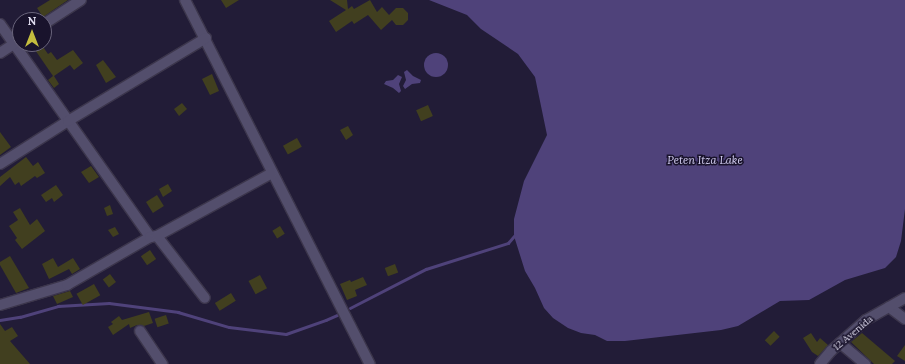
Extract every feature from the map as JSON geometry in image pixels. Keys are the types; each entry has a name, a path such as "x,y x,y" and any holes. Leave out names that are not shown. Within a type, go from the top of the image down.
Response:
{"street":[{"path":"185,0 206,38 272,173 370,364"},
{"path":"52,19 78,1"},
{"path":"0,24 12,37"},
{"path":"0,164 68,121 206,38"},
{"path":"0,53 12,45"},
{"path":"23,52 68,121 154,237 205,298"},
{"path":"0,305 67,285 272,173"},
{"name":"12 Avenida","path":"820,364 840,343 866,320 905,298"},
{"path":"889,307 905,319"},
{"path":"140,331 162,364"},
{"path":"840,343 865,364"}],"water":[{"name":"Peten Itza Lake","path":"429,0 905,0 905,209 901,241 896,257 885,268 845,280 809,300 780,301 738,326 721,330 625,341 607,341 595,335 581,333 568,328 553,318 544,308 525,271 514,236 514,219 524,181 547,135 535,77 518,54 481,29 467,15"},
{"path":"436,53 445,56 448,65 445,74 436,77 427,74 424,65 427,56"},
{"path":"407,70 413,76 421,80 420,83 412,84 405,89 403,86 406,80 404,72"},
{"path":"398,75 402,77 399,84 401,91 399,93 393,88 384,84 386,81 393,80"}],"building":[{"path":"50,0 68,0 50,12 40,12 37,8"},
{"path":"221,0 239,0 226,8"},
{"path":"330,0 347,0 348,9 352,6 354,9 370,0 377,12 382,7 389,15 396,8 403,8 408,13 408,20 403,25 396,25 392,20 381,30 368,15 354,24 352,21 336,32 329,21 346,10"},
{"path":"73,50 83,63 74,70 70,65 54,76 59,84 54,88 48,80 53,76 36,52 47,52 48,54 51,52 57,60"},
{"path":"103,60 116,77 106,83 96,65"},
{"path":"212,74 219,91 210,95 202,79"},
{"path":"182,103 187,109 179,116 174,109"},
{"path":"428,105 433,116 421,121 416,110"},
{"path":"348,126 353,135 346,140 340,130"},
{"path":"0,132 11,147 0,155"},
{"path":"297,138 302,147 288,155 283,146"},
{"path":"26,157 33,166 38,162 45,173 37,178 35,176 21,186 19,182 15,185 10,177 0,186 0,177"},
{"path":"91,166 99,177 89,183 81,172"},
{"path":"168,184 172,191 163,197 159,189"},
{"path":"56,185 63,195 54,202 52,198 46,202 41,195"},
{"path":"157,195 164,206 153,213 146,202"},
{"path":"110,205 113,214 107,216 104,208"},
{"path":"20,208 30,225 37,219 45,231 22,249 15,240 17,238 9,226 18,220 13,212"},
{"path":"280,226 285,234 277,238 272,231"},
{"path":"115,227 119,234 113,237 108,230"},
{"path":"150,250 156,259 147,265 141,256"},
{"path":"10,256 29,288 16,293 0,265 0,262"},
{"path":"53,258 58,267 73,258 80,269 72,274 69,269 49,279 42,264"},
{"path":"395,264 398,272 388,276 385,268"},
{"path":"110,274 116,282 109,287 103,279"},
{"path":"260,275 267,288 256,294 249,281"},
{"path":"363,277 367,285 355,290 357,296 347,300 340,284 350,280 351,282"},
{"path":"94,284 100,295 83,305 77,294"},
{"path":"70,291 73,297 57,304 53,296"},
{"path":"231,293 236,301 220,311 215,303"},
{"path":"149,312 153,323 144,326 137,325 130,328 129,324 113,335 108,327 113,324 111,322 119,316 122,320"},
{"path":"166,315 169,324 157,327 155,319"},
{"path":"0,324 5,331 12,327 18,336 10,341 30,364 0,364"},
{"path":"774,331 780,337 770,346 765,340"},
{"path":"811,333 817,342 820,338 828,345 818,356 812,352 803,338"},
{"path":"862,333 895,361 892,364 874,364 851,342"},
{"path":"905,345 905,361 897,356"}],"waterway":[{"path":"350,308 426,269 508,243 514,236"},
{"path":"0,320 20,317 58,306 109,303 178,312 229,327 286,334 337,315"}]}
